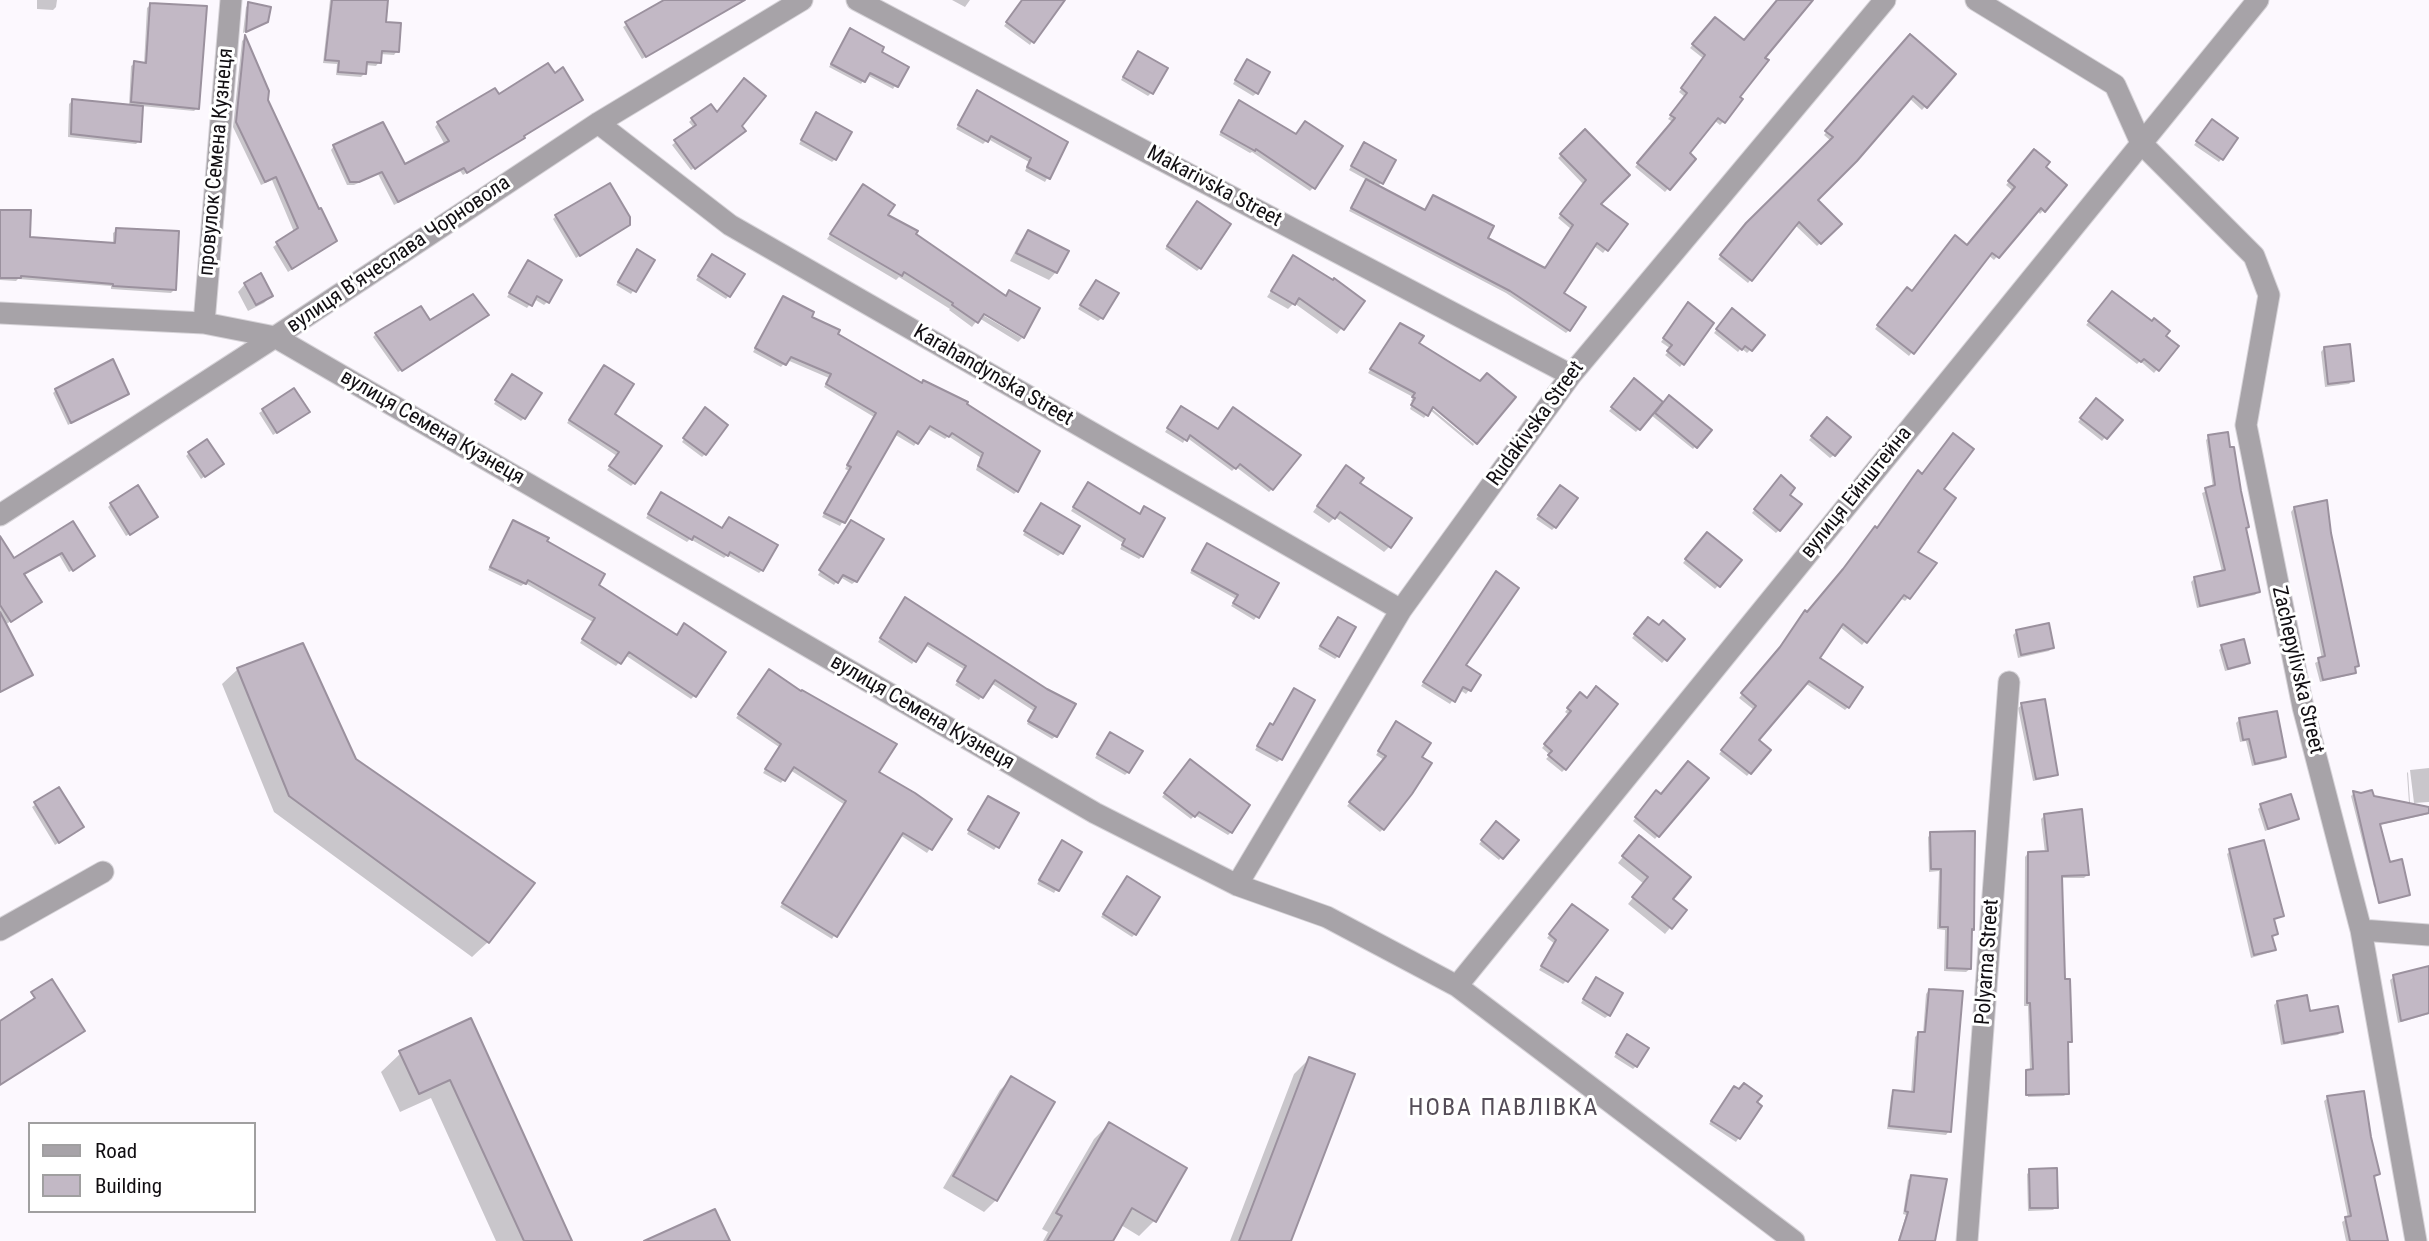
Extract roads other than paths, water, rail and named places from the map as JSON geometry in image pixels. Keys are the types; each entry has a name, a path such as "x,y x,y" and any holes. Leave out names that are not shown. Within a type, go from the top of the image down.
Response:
{"street":[{"name":"провулок Семена Кузнеця","path":"204,323 231,0"},
{"name":"вулиця В'ячеслава Чорновола","path":"0,515 598,123 802,0"},
{"name":"Makarivska Street","path":"857,0 1571,374"},
{"name":"Rudakivska Street","path":"1237,885 1401,610 1571,374 1885,0"},
{"path":"1976,0 2115,85 2141,143"},
{"name":"вулиця Ейнштейна","path":"1457,986 2258,0"},
{"name":"Karahandynska Street","path":"598,123 730,225 1401,610"},
{"name":"Zachepylivska Street","path":"2141,143 2254,256 2269,295 2246,425 2303,707 2361,930 2417,1241"},
{"name":"вулиця Семена Кузнеця","path":"0,313 204,323 275,337 1095,813 1237,885 1327,917 1457,986 1794,1241"},
{"name":"Polyarna Street","path":"1967,1241 2009,682"},
{"path":"0,930 103,872"},
{"path":"2361,930 2429,935"}],"district":[{"name":"НОВА ПАВЛІВКА","path":"1504,1109"}]}
